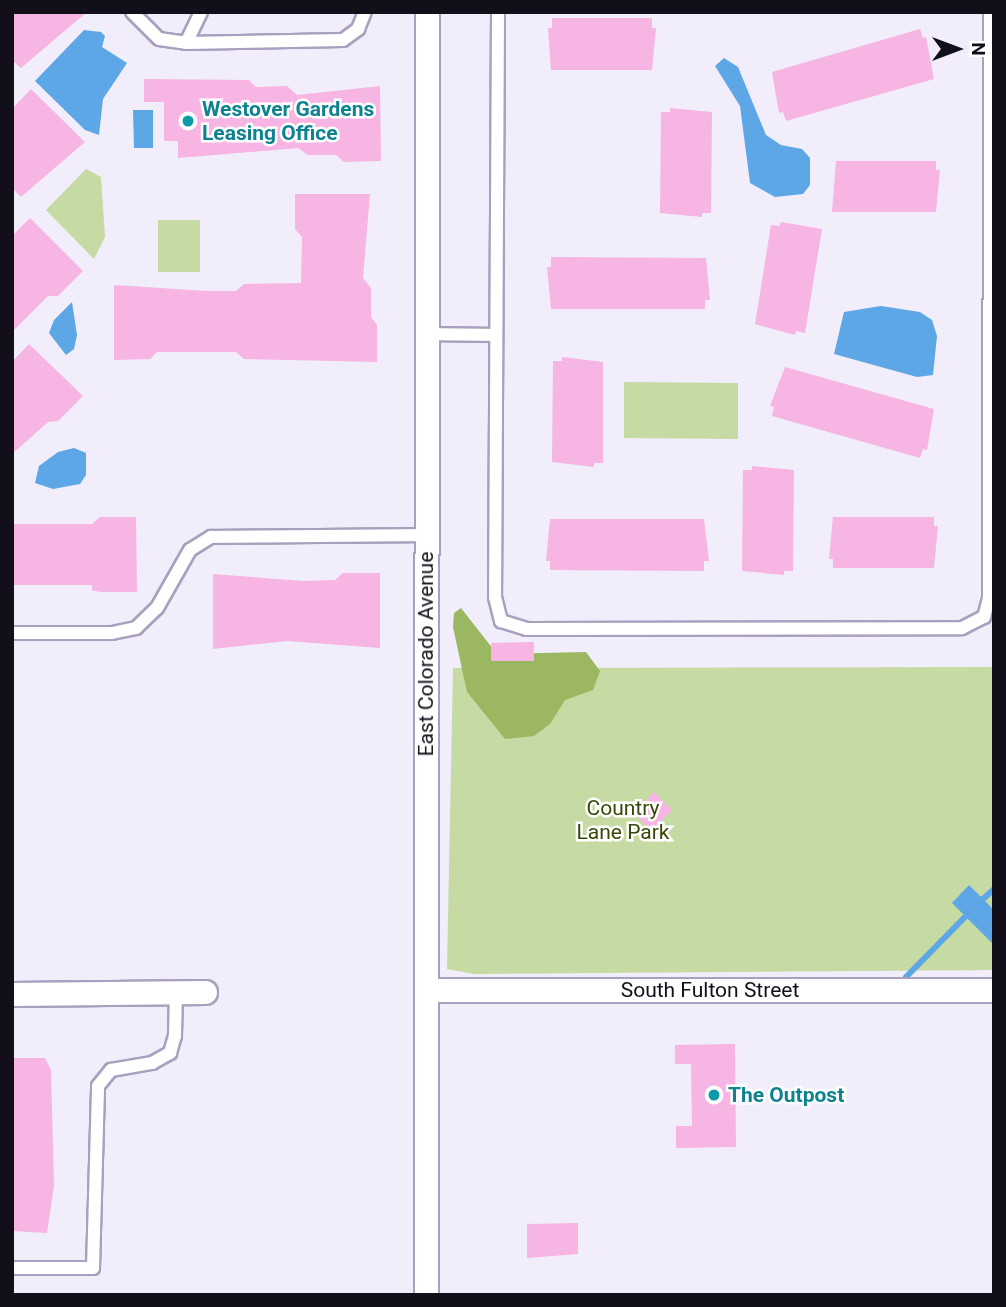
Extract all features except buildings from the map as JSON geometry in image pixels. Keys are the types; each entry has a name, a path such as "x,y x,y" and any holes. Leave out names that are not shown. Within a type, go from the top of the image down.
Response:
{"street":[{"name":"East Colorado Avenue","path":"426,1295 427,12"},
{"name":"South Fulton Street","path":"427,990 994,990"},
{"path":"12,994 205,992"}],"lane":[{"path":"132,12 159,39 186,43 343,40 358,29 365,12"},
{"path":"186,43 201,12"},
{"path":"498,12 496,614 506,626 967,627 984,617 989,598 990,12"},
{"path":"426,334 496,335"},
{"path":"12,633 133,629 152,614 190,550 211,537 426,535"},
{"path":"12,1268 93,1268 98,1086 111,1070 152,1063 170,1054 175,1036 176,993"}],"green space":[{"path":"86,169 101,177 105,237 94,259 46,210"},
{"path":"158,220 200,220 200,272 158,272"},
{"path":"624,382 738,383 738,439 624,438"},
{"path":"461,608 497,654 586,652 600,671 593,690 565,700 550,724 534,736 505,739 467,692 453,627 454,613"},
{"name":"Country Lane Park","path":"994,667 994,970 474,974 447,969 453,668"}],"water":[{"path":"84,30 101,32 105,36 102,47 127,63 103,99 99,135 85,130 35,81"},
{"path":"724,58 738,67 766,135 781,145 802,149 810,158 810,185 803,194 775,197 750,183 740,106 715,66"},
{"path":"133,110 153,110 153,148 134,148"},
{"path":"72,302 77,335 74,349 66,355 49,333 54,320"},
{"path":"881,306 920,312 932,320 937,336 933,375 917,377 834,354 844,312"},
{"path":"74,448 86,453 86,475 80,484 53,489 35,483 39,466 58,452"},
{"path":"969,885 994,910 994,945 952,903"}],"waterway":[{"path":"983,899 994,889"},
{"path":"906,977 965,917"}],"place":[{"name":"Westover Gardens Leasing Office","path":"188,121"},
{"name":"The Outpost","path":"714,1095"}]}
